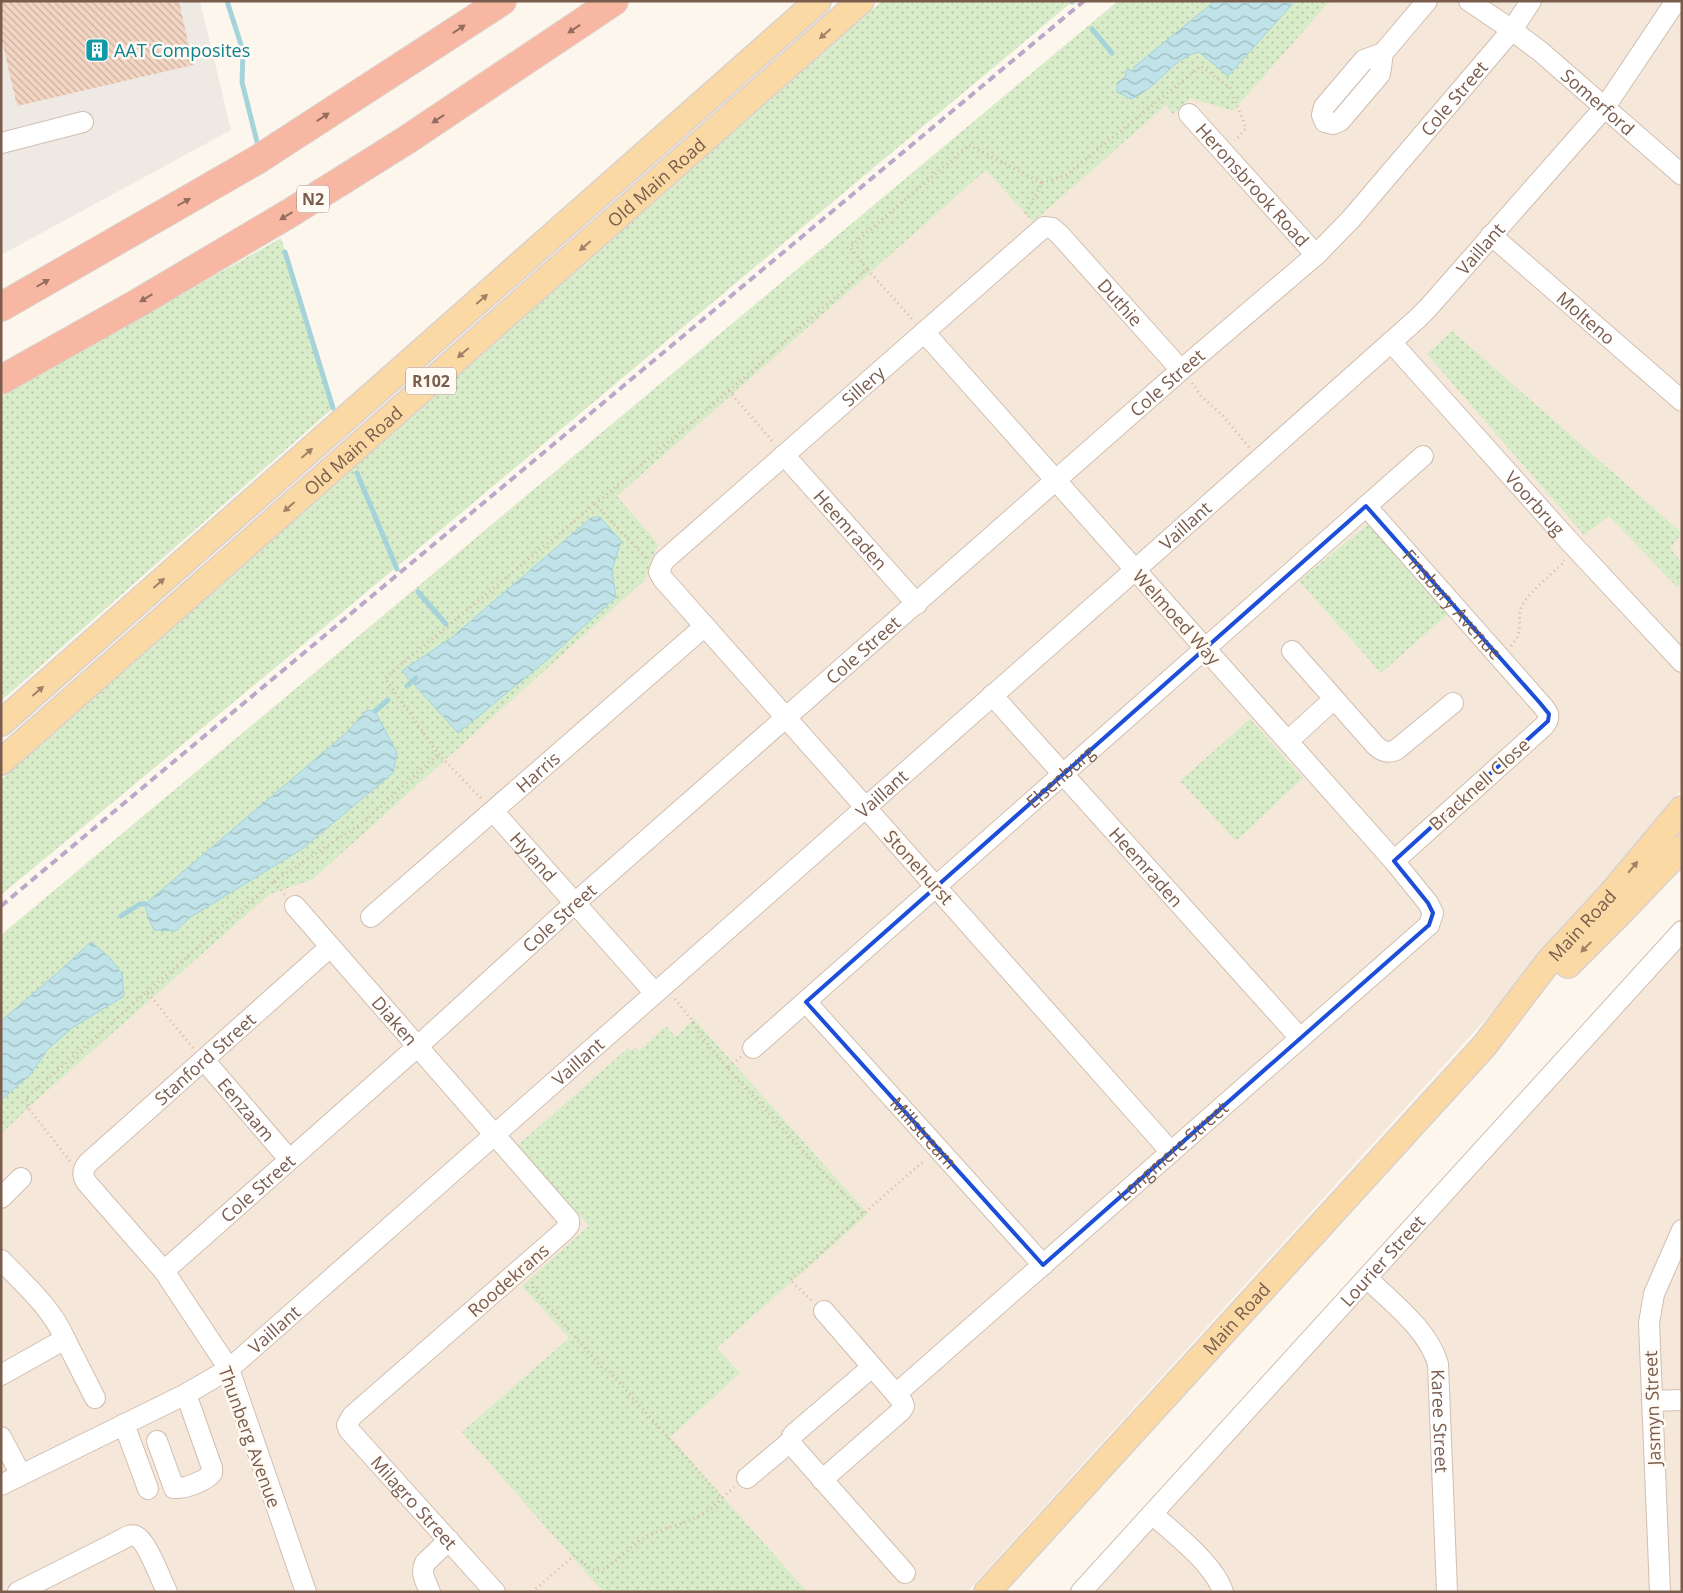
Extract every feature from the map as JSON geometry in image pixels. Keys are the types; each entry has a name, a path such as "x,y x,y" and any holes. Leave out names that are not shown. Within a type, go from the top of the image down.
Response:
{"highway":[{"path":"1,307 257,160 502,1"},
{"name":"N2","path":"1,380 138,303 290,213 405,141 614,1"}],"main road":[{"name":"Old Main Road","path":"1,723 818,1"},
{"name":"Old Main Road","path":"1,762 861,1"},
{"name":"Main Road","path":"987,1592 1485,1045 1549,962 1682,809"},
{"name":"Main Road","path":"1485,1045 1517,1018 1682,848"}],"street":[{"path":"1383,53 1428,1"},
{"name":"Somerford","path":"1469,1 1541,52 1682,175"},
{"name":"Cole Street","path":"164,1271 417,1047 575,903 1181,370 1316,255 1351,219 1512,30 1531,1"},
{"name":"Vaillant","path":"1,1485 182,1396 229,1369 1135,570 1428,308 1605,107 1676,1"},
{"name":"Heronsbrook Road","path":"1190,114 1316,255"},
{"path":"1,143 83,122"},
{"name":"Duthie","path":"1039,231 1044,227 1048,227 1060,236 1181,370"},
{"name":"Sillery","path":"663,565 784,455 1039,231"},
{"name":"Molteno","path":"1491,235 1682,401"},
{"name":"Welmoed Way","path":"924,332 1288,740 1428,902"},
{"name":"Voorbrug","path":"1391,342 1570,542 1682,662"},
{"name":"Heemraden","path":"784,455 916,604"},
{"name":"Elsenburg","path":"754,1048 1423,456"},
{"name":"Finsbury Avenue","path":"1366,506 1540,703"},
{"name":"Stonehurst","path":"663,565 663,579 1171,1152"},
{"name":"Harris","path":"371,917 705,626"},
{"path":"1292,651 1375,745 1388,752 1396,750 1452,703"},
{"name":"Heemraden","path":"992,695 1300,1038"},
{"path":"1288,740 1334,699"},
{"name":"Bracknell Close","path":"1394,861 1544,726 1548,721 1549,714 1540,703"},
{"name":"Hyland","path":"493,811 575,903 659,989"},
{"name":"Longmere Street","path":"896,1394 1429,925 1433,913 1428,902"},
{"name":"Diaken","path":"295,906 495,1135"},
{"name":"Lourier Street","path":"1081,1592 1682,931"},
{"name":"Stanford Street","path":"84,1177 83,1171 88,1163 330,947"},
{"name":"Millstream","path":"806,1002 1043,1264"},
{"name":"Eenzaam","path":"204,1060 289,1159"},
{"name":"Roodekrans","path":"356,1412 569,1225 568,1217 495,1135"},
{"name":"Thunberg Avenue","path":"84,1177 164,1271 229,1369 306,1592"},
{"path":"1,1198 21,1178"},
{"name":"Jasmyn Street","path":"1660,1592 1649,1323 1654,1294 1682,1230"},
{"path":"1,1260 46,1306 60,1326 95,1398"},
{"name":"Karee Street","path":"1366,1278 1423,1334 1431,1346 1438,1364 1447,1592"},
{"path":"822,1480 903,1409 903,1404 896,1394 824,1312"},
{"path":"1,1375 65,1339"},
{"path":"747,1478 791,1441 795,1433 872,1367"},
{"path":"158,1440 174,1488 180,1488 206,1478 212,1473 212,1468 182,1396"},
{"path":"1652,1401 1682,1400"},
{"name":"Milagro Street","path":"356,1412 348,1421 347,1427 349,1430 495,1592"},
{"path":"127,1423 148,1489"},
{"path":"1,1436 20,1475"},
{"path":"791,1441 794,1449 905,1572"},
{"path":"1152,1514 1204,1563 1214,1574 1223,1592"},
{"path":"18,1592 128,1536 138,1537 145,1545 167,1592"},
{"path":"430,1592 423,1574 423,1566 448,1540"}],"path":[{"path":"1039,231 1026,213 1042,183 1066,175 1201,66 1230,88 1246,128 1225,153"},
{"path":"924,332 850,246 969,145 1042,183"},
{"path":"493,811 438,754 385,678 595,504 868,269"},
{"path":"1181,370 1201,396 1223,416 1259,459"},
{"path":"729,390 784,455"},
{"path":"595,504 663,565"},
{"path":"1499,656 1518,637 1521,627 1520,616 1524,602 1563,563 1570,542"},
{"path":"84,1177 29,1109 26,1098 274,881 365,822 438,754"},
{"path":"274,881 295,906"},
{"path":"659,989 691,1019 702,1037 728,1068 863,1214"},
{"path":"147,992 204,1060"},
{"path":"728,1068 754,1048"},
{"path":"824,1312 790,1280 938,1148"},
{"path":"533,1279 533,1288 602,1368 609,1371 722,1498"},
{"path":"532,1592 575,1555 587,1567 599,1571 618,1560 635,1543 690,1522 714,1508 722,1498 747,1478"}],"highlighted area":[{"path":"1366,506 1540,703 1549,714 1548,721 1394,861 1428,903 1433,913 1429,925 1043,1265 806,1002"}],"shaded area":[{"path":"1,1 200,1 231,130 1,255"},
{"path":"1118,1 1682,1 1682,789 1512,990 967,1592 1,1592 1,935"},
{"path":"1682,915 1682,1592 1069,1592 1671,932"}],"green space":[{"path":"882,1 1073,1 1,895 1,780"},
{"path":"1118,1 1215,1 1198,16 1142,95 1188,54 1200,52 1228,76 1295,1 1330,1 1233,111 1191,98 1173,114 1166,105 1033,222 986,170 617,496 658,544 645,580 313,879 270,894 31,1105 1,1134 1,1100 30,1075 48,1049 72,1027 124,995 91,942 1,1021 1,935","holes":["591,518 621,541 612,570 616,597 548,659 458,733 403,671 451,638","367,710 375,711 379,719 176,931 145,904 345,734"]},
{"path":"281,238 333,408 1,701 1,397"},
{"path":"1452,331 1682,533 1670,548 1682,563 1682,582 1677,587 1609,516 1584,535 1427,354"},
{"path":"1368,524 1448,614 1381,673 1299,581"},
{"path":"1250,719 1303,778 1236,841 1180,781"},
{"path":"694,1019 868,1214 717,1348 740,1373 670,1437 807,1592 603,1592 462,1432 569,1338 522,1286 589,1226 517,1146 628,1048 631,1051 636,1047 639,1051 666,1026 676,1037"}],"water":[{"path":"1215,1 1295,1 1228,76 1199,52 1181,60 1149,88 1131,99 1117,92 1117,83 1126,76 1125,73 1128,69 1133,71 1134,67"},
{"path":"600,517 621,541 612,570 616,597 548,659 458,733 402,671 451,638 591,518"},
{"path":"367,710 375,711 397,753 393,773 302,849 189,918 176,931 154,930 145,904 345,734"},
{"path":"91,942 110,958 122,974 124,996 72,1028 48,1049 30,1075 1,1100 1,1021"}],"building":[{"name":"AAT Composites","path":"1,1 179,1 193,65 17,106 1,36"}],"waterway":[{"path":"227,1 243,51 242,82 258,146"},
{"path":"1092,29 1112,53"},
{"path":"285,252 333,408"},
{"path":"357,473 397,569"},
{"path":"418,592 446,624"},
{"path":"407,686 416,678"},
{"path":"375,711 388,700"},
{"path":"121,916 140,904 145,904"}],"railway":[{"path":"1,906 1084,1"}],"place":[{"name":"AAT Composites","path":"97,50"}]}
